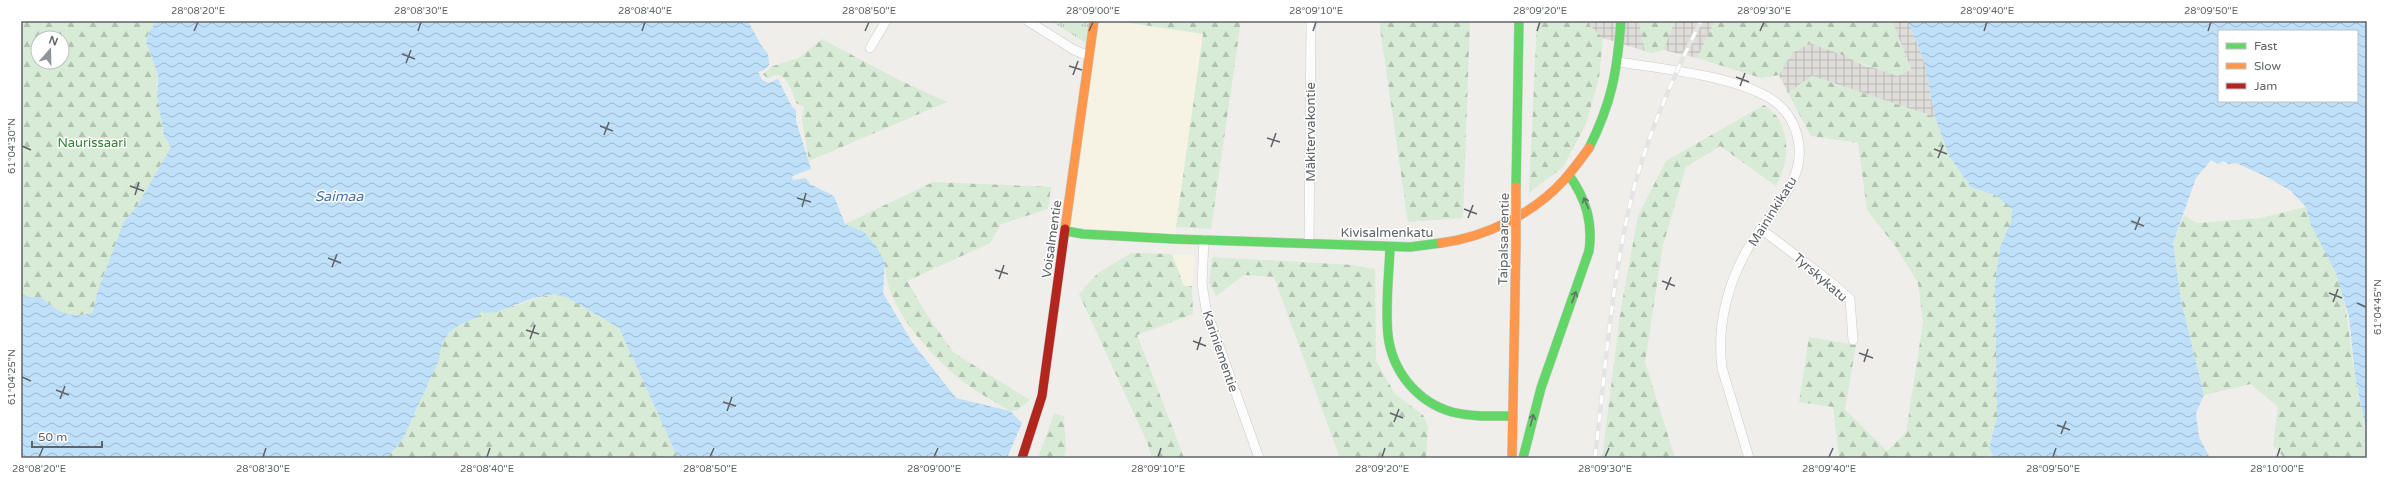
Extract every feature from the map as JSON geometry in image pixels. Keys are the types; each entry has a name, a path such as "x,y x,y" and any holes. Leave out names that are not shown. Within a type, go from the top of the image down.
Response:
{"street":[{"path":"870,48 886,21"},
{"path":"1028,21 1074,50 1089,56"},
{"name":"Voisalmentie","path":"1022,458 1042,396 1094,21"},
{"name":"Mäkitervakontie","path":"1309,244 1311,21"},
{"name":"Taipalsaarentie","path":"1512,458 1519,21"},
{"name":"Kivisalmenkatu","path":"1066,231 1083,234 1204,240 1390,247 1447,244 1494,230 1527,212 1569,175 1595,137 1605,117 1617,79 1621,21"},
{"name":"Maininkikatu","path":"1619,62 1660,68 1725,82 1766,95 1783,108 1793,124 1799,140 1797,170 1791,184 1742,258 1730,288 1722,317 1720,353 1726,386 1750,458"},
{"path":"1523,458 1541,388 1590,251 1592,234 1588,206 1569,175"},
{"name":"Tyrskykatu","path":"1761,229 1827,278 1850,299 1853,340"},
{"name":"Kariniementie","path":"1204,240 1202,284 1206,309 1259,458"},
{"path":"1390,247 1388,305 1390,342 1396,364 1405,379 1419,395 1452,412 1513,416"}],"shaded area":[{"path":"1094,21 1110,21 1203,33 1174,239 1066,231"},
{"path":"1589,21 1639,21 1645,51 1603,38 1590,26"},
{"path":"1675,21 1715,21 1697,58 1663,50"},
{"path":"1892,21 1908,21 1924,61 1935,117 1812,76 1788,93 1779,75 1792,53 1810,43 1841,54 1867,67 1911,69"},
{"path":"1172,254 1192,255 1194,258 1192,286 1184,286"}],"green space":[{"name":"Naurissaari","path":"21,21 156,21 149,31 146,42 158,75 156,86 164,136 171,147 136,208 124,221 97,293 93,312 77,315 65,314 53,307 41,297 27,297 21,293"},
{"path":"1051,21 1090,21 1087,44"},
{"path":"1117,21 1241,21 1211,229 1176,227 1203,34"},
{"path":"1379,21 1470,21 1463,218 1408,222"},
{"path":"1537,21 1589,21 1590,26 1603,38 1599,78 1586,124 1563,167 1529,193"},
{"path":"1639,21 1675,21 1663,50 1652,53 1645,51"},
{"path":"1715,21 1892,21 1911,70 1898,76 1810,43 1792,53 1779,75 1761,78 1697,58"},
{"path":"822,39 895,78 947,102 809,161 802,120 804,107 796,103 790,86 783,77 779,75 768,79 763,74 773,66 799,58"},
{"path":"1812,76 1935,117 1949,156 1971,187 1995,195 2012,209 2011,222 2000,247 1995,284 1997,417 1989,448 1995,458 1839,458 1833,407 1799,402 1809,337 1856,345 1845,410 1887,451 1906,433 1923,322 1918,283 1896,247 1867,210 1858,143 1811,136 1788,93"},
{"path":"1764,105 1778,118 1785,137 1785,162 1776,186 1720,146 1686,167 1663,245 1645,362 1675,458 1602,458 1621,308 1638,216 1666,161"},
{"path":"933,182 1051,187 1048,209 1001,224 990,243 907,281 929,318 954,353 1030,400 1017,410 1010,411 973,388 961,380 935,356 900,312 892,295 887,279 885,262 845,224"},
{"path":"2306,207 2312,224 2336,273 2344,299 2355,377 2365,427 2367,458 2284,458 2273,445 2278,407 2251,384 2204,395 2181,300 2173,243 2184,215 2197,223 2260,218"},
{"path":"1131,253 1172,254 1184,286 1192,286 1193,314 1137,335 1184,458 1152,458 1147,442 1079,294 1097,274"},
{"path":"1212,257 1353,265 1375,269 1376,361 1395,394 1423,415 1428,426 1426,458 1340,458 1274,277 1244,275 1216,296 1209,282"},
{"path":"554,294 568,298 619,328 678,458 387,458 403,439 439,360 446,336 451,331 456,327 479,317 481,311 490,311 508,307"},
{"path":"1054,414 1064,416 1066,450 1064,458 1038,458"}],"water":[{"name":"Saimaa","path":"156,21 748,21 761,45 768,54 769,65 764,70 758,72 762,80 769,83 778,79 792,107 796,110 796,121 811,169 792,176 793,180 806,178 810,184 834,196 845,224 864,232 876,246 885,262 883,293 912,342 956,398 1010,411 1022,423 1007,458 678,458 619,328 568,298 554,294 534,298 496,312 486,313 481,311 479,317 456,327 451,331 446,336 439,360 403,439 387,458 21,458 21,293 27,297 41,297 53,307 71,315 93,312 97,293 124,221 136,208 171,147 164,136 157,95 158,75 146,42 149,32"},
{"path":"1908,21 2367,21 2367,435 2355,376 2349,317 2336,273 2311,225 2306,207 2291,191 2267,177 2236,163 2229,164 2223,161 2218,164 2211,160 2196,178 2173,243 2181,300 2204,395 2196,413 2199,437 2210,458 1995,458 1989,448 1997,417 1995,284 2000,247 2011,222 2012,209 1995,195 1971,187 1949,156 1935,117 1924,61"}],"railway":[{"path":"1595,458 1613,298 1623,235 1630,204 1651,133 1680,65 1701,21"}],"traffic: fast":[{"path":"1516,187 1519,21"},
{"path":"1589,148 1603,116 1612,86 1618,56 1621,21"},
{"path":"1523,458 1541,388 1589,251 1590,230 1587,211 1580,193 1569,175"},
{"path":"1066,231 1083,234 1174,239 1410,247 1441,243"},
{"path":"1390,247 1387,302 1388,335 1390,348 1395,361 1408,383 1417,393 1428,401 1452,412 1490,416 1513,416"}],"traffic: slow":[{"path":"1065,229 1094,21"},
{"path":"1441,243 1458,240 1492,229 1523,213 1552,192 1564,180 1589,148"},
{"path":"1516,187 1516,244"},
{"path":"1512,458 1516,244"}],"traffic: jam":[{"path":"1022,458 1042,396 1065,229"}]}
